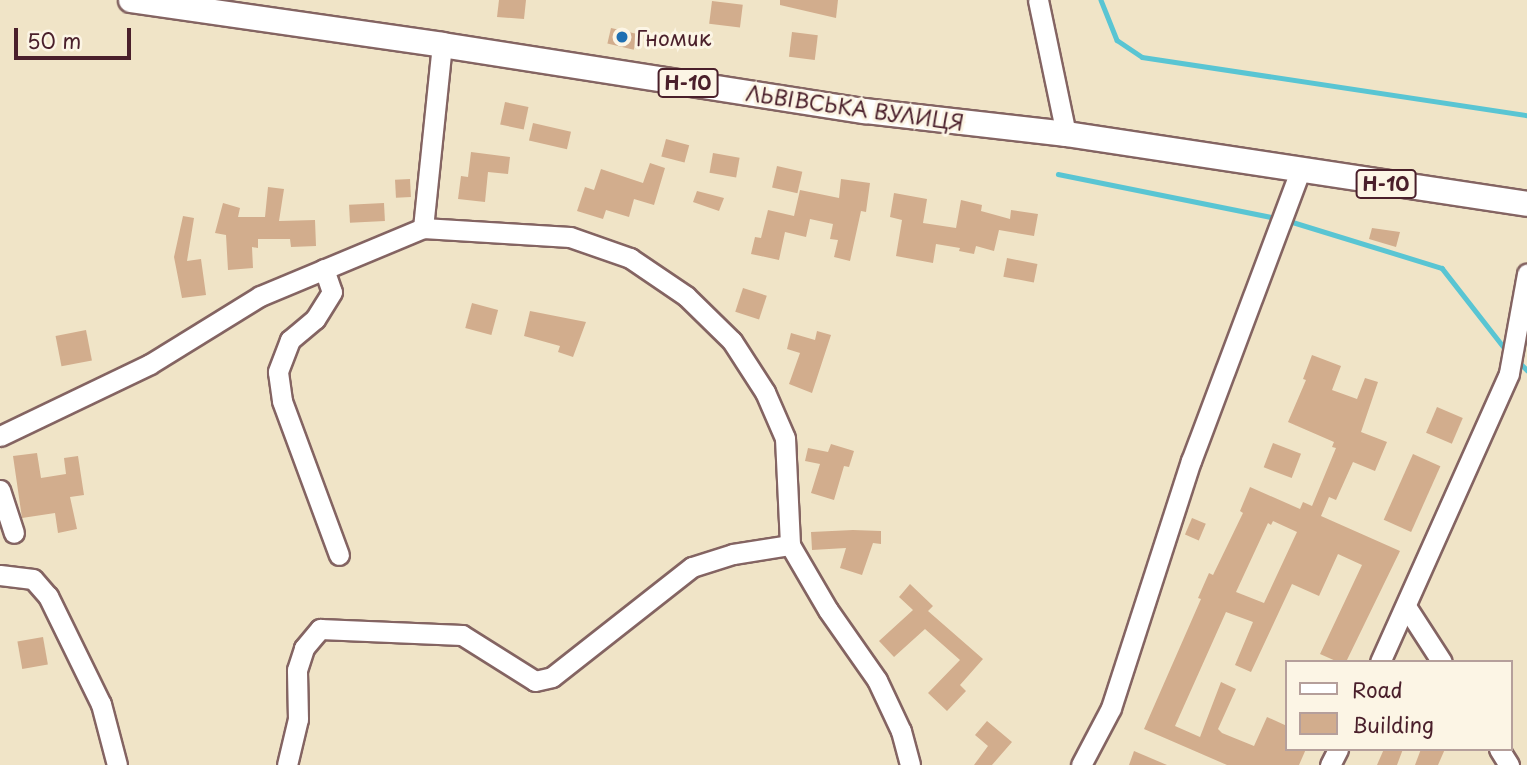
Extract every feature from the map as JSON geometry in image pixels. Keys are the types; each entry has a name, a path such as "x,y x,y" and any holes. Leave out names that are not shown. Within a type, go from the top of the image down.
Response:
{"main road":[{"name":"ЛЬВІВСЬКА ВУЛИЦЯ","path":"131,0 442,44 865,111 1066,134 1300,171"},
{"name":"Н-10","path":"1300,171 1527,205"}],"street":[{"path":"1038,0 1066,134"},
{"path":"423,228 442,44"},
{"path":"1081,765 1111,708 1191,461 1300,171"},
{"path":"0,436 150,364 260,296 423,228 570,237 630,258 686,296 732,341 765,392 785,438 790,545 828,610 877,680 901,731 910,765"},
{"path":"324,269 332,292 316,319 290,340 278,372 282,401 339,555"},
{"path":"1381,660 1407,608 1509,373 1527,274"},
{"path":"0,490 14,533"},
{"path":"287,765 299,719 297,670 304,648 320,629 462,635 536,681 552,677 692,567 733,554 790,545"},
{"path":"0,575 33,579 48,596 101,704 117,765"},
{"path":"1407,608 1441,660"}],"building":[{"path":"499,0 526,0 524,19 497,17"},
{"path":"780,0 838,0 836,18 780,5"},
{"path":"712,1 743,5 740,28 709,24"},
{"path":"611,28 637,34 634,50 607,44"},
{"path":"792,32 818,35 815,60 789,57"},
{"path":"505,102 528,107 524,129 500,124"},
{"path":"533,123 571,132 567,149 529,141"},
{"path":"666,139 689,145 685,163 661,156"},
{"path":"471,152 510,157 508,174 488,172 485,202 458,199 461,176 468,177"},
{"path":"713,153 740,158 736,177 710,173"},
{"path":"650,163 665,168 654,205 634,199 629,217 606,210 603,219 577,211 585,187 594,190 601,169 643,183"},
{"path":"777,166 802,172 797,193 772,187"},
{"path":"410,179 411,197 396,198 395,180"},
{"path":"841,179 870,183 866,212 861,211 850,261 834,257 838,240 830,239 833,224 810,219 806,237 785,232 779,260 751,254 755,237 761,238 768,210 794,216 800,190 839,198"},
{"path":"268,187 284,189 279,221 315,220 316,246 291,247 290,239 258,239 258,248 252,247 253,268 228,270 226,235 215,233 223,203 240,208 238,217 265,217"},
{"path":"697,191 724,198 719,211 693,202"},
{"path":"894,193 927,199 923,223 956,228 961,200 982,205 981,211 1010,219 1011,210 1038,214 1034,236 999,230 994,251 976,246 974,254 959,251 960,248 936,244 933,263 896,256 902,220 890,217"},
{"path":"384,203 385,221 350,223 349,205"},
{"path":"183,216 194,218 187,261 201,259 206,295 182,298 174,257"},
{"path":"1372,228 1400,232 1396,247 1369,239"},
{"path":"1007,258 1037,264 1034,283 1003,277"},
{"path":"743,288 767,296 759,320 735,312"},
{"path":"472,303 498,310 491,335 465,328"},
{"path":"530,311 586,322 573,357 558,352 560,346 524,336"},
{"path":"86,330 92,360 61,366 56,336"},
{"path":"817,331 831,335 812,393 789,384 800,353 787,349 791,333 815,340"},
{"path":"1312,355 1341,366 1332,390 1357,399 1365,378 1378,382 1361,432 1387,442 1375,471 1353,462 1336,500 1329,497 1321,516 1400,551 1347,660 1334,660 1320,654 1362,565 1338,554 1319,596 1292,584 1251,672 1235,665 1253,622 1226,612 1175,726 1200,737 1221,682 1236,689 1218,729 1222,733 1254,746 1267,717 1286,726 1286,751 1305,751 1299,765 1227,765 1144,729 1201,599 1198,598 1209,573 1213,575 1243,513 1240,511 1250,487 1300,509 1303,502 1312,506 1336,448 1332,447 1334,442 1288,422 1306,380 1303,379","holes":["1273,521 1297,532 1264,603 1236,592 1268,523 1271,525"]},
{"path":"1437,407 1463,418 1452,444 1426,433"},
{"path":"1273,443 1301,454 1292,478 1264,467"},
{"path":"831,444 854,451 849,467 844,466 834,500 811,493 820,464 805,461 808,448 828,452"},
{"path":"37,453 41,478 66,474 64,458 78,456 84,495 70,497 77,529 58,533 55,513 22,518 13,456"},
{"path":"1413,454 1440,466 1411,532 1384,520"},
{"path":"1192,518 1206,524 1199,540 1185,535"},
{"path":"881,531 881,544 873,543 862,575 840,568 846,548 812,550 811,532"},
{"path":"910,584 933,606 928,611 983,659 960,685 966,691 947,711 928,693 960,660 925,629 894,657 879,641 913,610 899,597"},
{"path":"43,637 48,665 22,669 17,642"},
{"path":"987,721 1012,742 992,765 974,765 988,746 975,735"},
{"path":"1134,751 1167,765 1129,765"},
{"path":"1383,751 1402,751 1397,765 1377,765"},
{"path":"1420,751 1444,751 1438,765 1415,765"}],"waterway":[{"path":"1101,0 1117,40 1142,57 1527,115"},
{"path":"1058,174 1277,218"},
{"path":"1286,220 1442,268 1506,350"},
{"path":"1518,361 1527,370"}],"place":[{"name":"Гномик","path":"622,37"}]}
